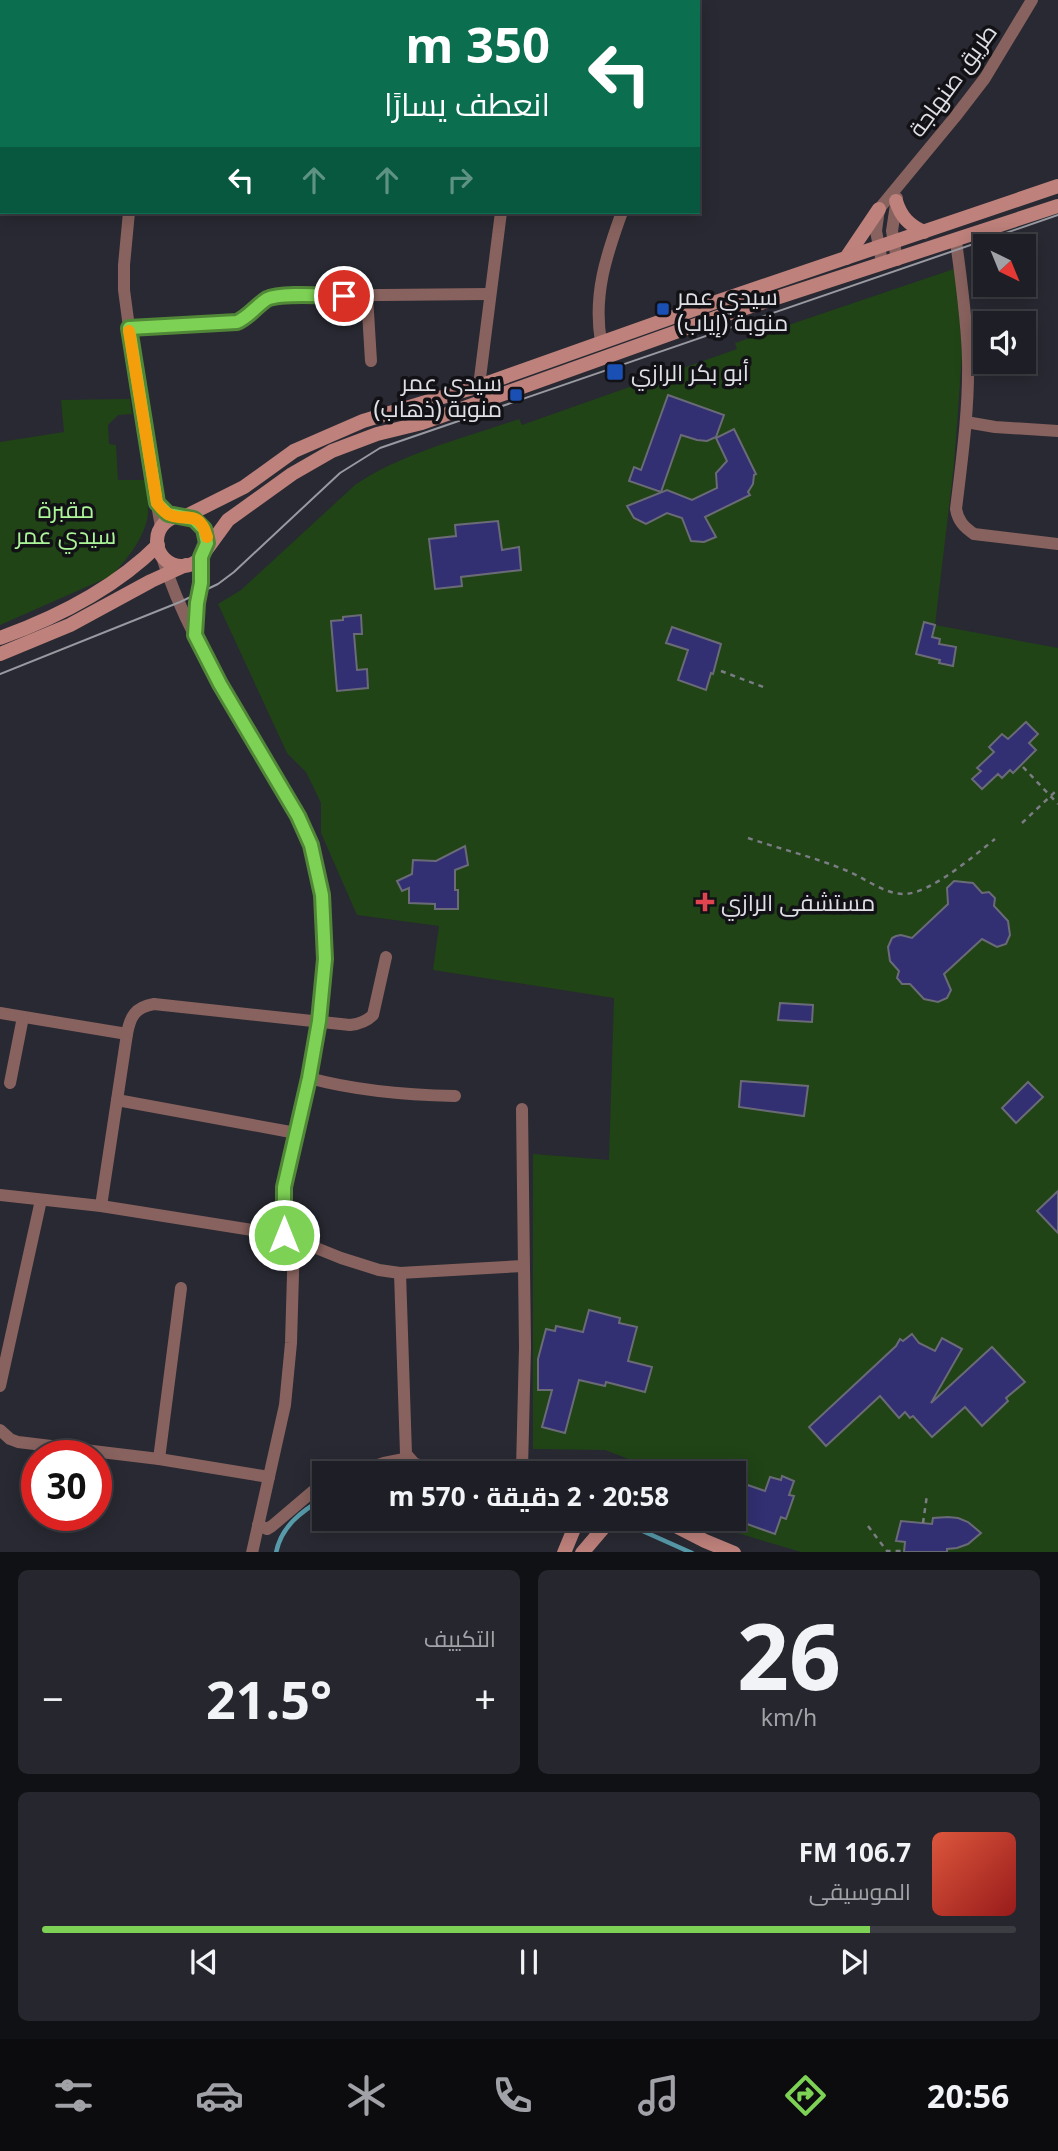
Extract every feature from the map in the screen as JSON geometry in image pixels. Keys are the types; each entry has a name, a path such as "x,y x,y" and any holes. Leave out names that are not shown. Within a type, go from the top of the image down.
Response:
{"main road":[{"path":"186,565 170,562 159,550 159,533 166,522 244,486 294,451 363,421 479,386 1058,186"},
{"path":"896,201 903,218 924,232"},
{"path":"0,654 70,625 201,557 228,520 292,474 332,451 377,434 422,423 715,318 1058,206"},
{"path":"846,258 879,209"},
{"path":"182,516 200,523 206,536 205,551 201,557"},
{"path":"0,638 91,597 159,550"},
{"path":"564,1552 573,1531"},
{"path":"582,1552 600,1531"},
{"path":"685,1531 734,1552"}],"street":[{"name":"طريق صنهاجة","path":"890,262 886,245 876,231 879,209 985,78 1032,0"},
{"name":"طريق صنهاجة","path":"886,245 902,181"},
{"path":"129,214 124,290 161,527"},
{"path":"482,401 479,386 501,214"},
{"path":"601,342 597,319 598,296 621,214"},
{"path":"956,240 968,360 966,422 956,509 961,524 974,534 1058,544"},
{"path":"129,328 237,322 274,296 489,294"},
{"path":"367,296 371,360"},
{"path":"966,422 995,427 1058,431"},
{"path":"157,503 168,514 182,516"},
{"path":"159,550 167,574 220,684 282,787 311,845 325,926 319,1021 284,1187 289,1237 291,1343 285,1405 252,1552"},
{"path":"195,635 201,557"},
{"path":"101,1206 127,1034 130,1018 135,1012 154,1004 350,1025 367,1021 373,1015 386,957"},
{"path":"0,1013 127,1034"},
{"path":"10,1083 23,1017"},
{"path":"309,1078 353,1089 455,1096"},
{"path":"117,1100 296,1133"},
{"path":"522,1109 525,1348 522,1461"},
{"path":"0,1195 101,1206 289,1237 370,1268 400,1273 523,1266"},
{"path":"0,1386 41,1199"},
{"path":"400,1273 406,1454 413,1461"},
{"path":"159,1459 181,1288"},
{"path":"0,1430 18,1442 159,1459 269,1477"},
{"path":"394,1461 409,1458"},
{"path":"258,1525 267,1529 272,1526 312,1492"}],"path":[{"path":"721,671 766,688"},
{"path":"1023,767 1058,804"},
{"path":"1022,823 1058,789"},
{"path":"748,838 845,870 891,892 906,894 926,888 964,864 995,839"},
{"path":"923,1523 927,1495"},
{"path":"868,1525 887,1550 904,1551"}],"green space":[{"name":"مستشفى الرازي","path":"957,268 962,356 954,465 935,625 1058,648 1058,1552 801,1552 730,1531 746,1531 746,1461 634,1461 605,1450 533,1449 533,1154 609,1160 614,998 433,970 439,926 357,915 321,833 321,803 306,772 287,753 218,604 241,590 355,485 373,474 434,447 519,419 522,425 737,349 735,343"},
{"name":"مقبرة سيدي عمر","path":"130,399 132,414 118,415 108,425 109,444 116,445 118,480 147,480 148,514 139,539 129,556 111,576 0,625 0,442 64,432 61,400"}],"building":[{"path":"668,395 724,415 716,437 707,441 681,435 661,492 629,481 634,467 641,470"},
{"path":"734,429 756,474 748,492 750,495 705,517 716,537 704,542 691,541 682,518 667,513 646,524 634,518 627,506 667,490 692,500 717,488 716,473 727,461 716,438"},
{"path":"498,521 502,550 519,547 521,570 461,577 462,586 435,589 429,539 456,536 455,525"},
{"path":"361,615 362,634 354,634 357,670 367,669 368,688 337,691 331,621"},
{"path":"924,622 935,625 932,637 940,639 939,644 956,647 953,666 916,654"},
{"path":"672,627 721,644 706,690 678,680 688,650 666,643"},
{"path":"1026,722 1038,734 1029,743 1036,750 1013,773 1010,770 1002,778 998,774 982,789 972,779 981,771 977,768 994,752 989,747 1002,734 1008,739"},
{"path":"465,846 468,865 455,870 458,909 435,909 435,904 409,903 409,888 402,891 397,881 412,874 413,860 436,861"},
{"path":"954,881 973,883 982,893 989,892 995,898 994,906 1008,921 1010,935 1006,944 997,947 982,939 944,974 951,990 947,998 938,1002 924,999 910,984 902,984 897,978 899,971 890,961 888,947 896,936 912,938 948,904 947,888"},
{"path":"780,1003 813,1005 812,1022 778,1020"},
{"path":"741,1081 808,1086 804,1116 739,1107"},
{"path":"1028,1082 1043,1097 1016,1123 1002,1108"},
{"path":"1058,1191 1058,1233 1037,1211"},
{"path":"589,1310 620,1318 619,1323 637,1327 628,1361 652,1367 645,1392 606,1382 605,1386 579,1380 565,1433 542,1427 552,1390 538,1390 538,1359 546,1329 555,1331 556,1326 583,1332"},
{"path":"912,1334 919,1343 935,1351 942,1338 962,1349 931,1403 992,1347 1025,1382 1006,1398 1008,1401 982,1426 965,1407 932,1437 913,1416 910,1418 905,1412 899,1418 880,1396 826,1446 809,1427 896,1346 900,1339 903,1341"},
{"path":"782,1476 794,1481 789,1495 794,1496 786,1519 781,1517 775,1534 746,1524 746,1484 765,1491 770,1477 781,1480"},
{"path":"948,1517 968,1522 981,1533 968,1544 947,1549 947,1552 904,1552 905,1542 896,1541 901,1521 932,1524 933,1518"}],"waterway":[{"path":"276,1552 288,1527 312,1506"},
{"path":"643,1531 690,1552"}],"tram line":[{"path":"0,674 180,602 218,584 340,473 380,448 1058,215"}],"slow traffic":[{"path":"129,331 157,503 168,514 187,516 200,523 207,537"}],"place":[{"name":"سيدي عمر منوبة (إياب)","path":"663,309"},
{"name":"أبو بكر الرازي","path":"615,372"},
{"name":"سيدي عمر منوبة (ذهاب)","path":"516,395"},
{"name":"مستشفى الرازي","path":"705,902"}],"route":[{"path":"284,1235 284,1187 319,1021 325,959 322,895 311,845 298,816 220,684 195,635 201,557 207,543 206,536 200,523 187,516 168,514 157,503 129,328 237,322 274,296 344,296"}]}
